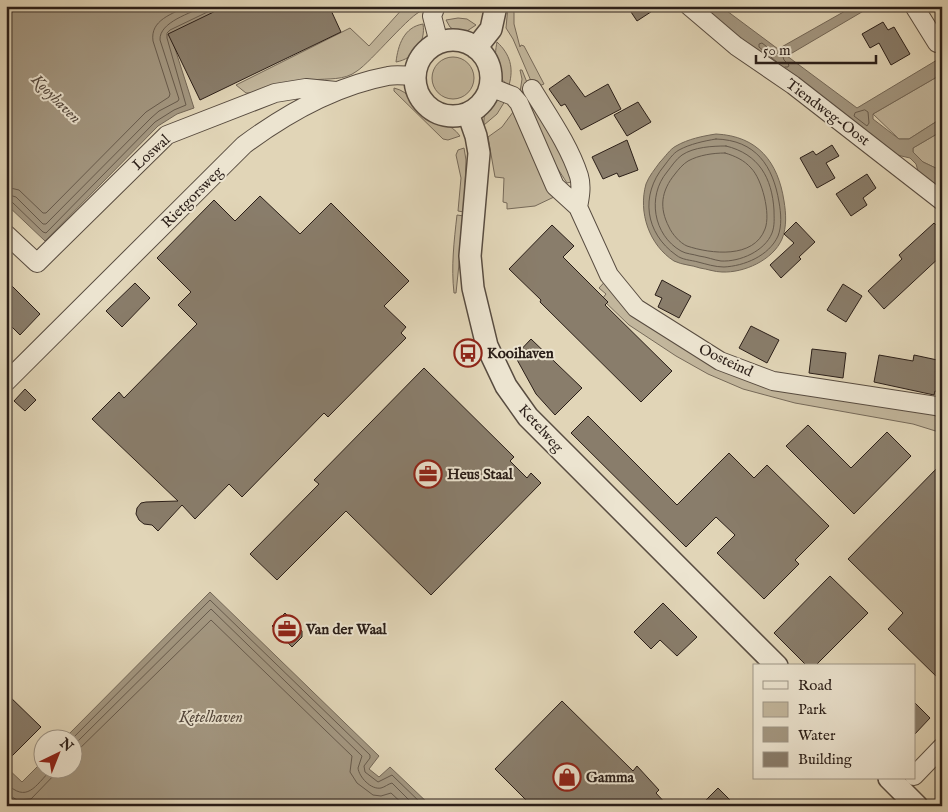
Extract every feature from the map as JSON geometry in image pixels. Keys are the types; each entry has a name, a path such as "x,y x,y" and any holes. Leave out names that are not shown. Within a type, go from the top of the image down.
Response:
{"street":[{"path":"436,6 432,16 439,43"},
{"path":"476,48 490,29 496,6"},
{"name":"Tiendweg-Oost","path":"689,6 736,46 793,85 942,201"},
{"path":"914,6 937,43 942,41"},
{"path":"458,41 476,48 488,65 490,72 490,87 482,102 468,113 458,116 447,116 431,109 423,102 418,92 415,76 418,62 422,56 427,50 439,43 458,41"},
{"name":"Rietgorsweg","path":"6,382 244,145 289,114 337,92 390,76 415,76"},
{"name":"Oosteind","path":"490,87 513,96 519,103 555,186 578,207 610,274 636,308 720,361 773,381 942,408"},
{"name":"Loswal","path":"6,234 37,263 167,135 275,93 306,88 337,92"},
{"name":"Oosteind","path":"532,89 561,135 579,177 580,195 578,207"},
{"name":"Ketelweg","path":"468,113 476,136 479,153 470,256 473,288 487,346 506,386 528,417 775,664"},
{"path":"916,770 942,747"},
{"path":"904,780 917,806"}],"green space":[{"path":"405,6 424,6 422,11 417,13 363,66 352,74 341,78 305,81 252,93 246,93 236,85 350,28 369,46"},
{"path":"508,6 514,6 514,24 520,47 521,45 524,46 544,84 534,88 513,39 506,28"},
{"path":"467,19 476,25 467,31 457,32 450,27 446,20"},
{"path":"423,24 423,37 417,49 408,57 396,62 398,49 403,38 411,29"},
{"path":"497,42 505,51 510,62 509,85 500,77 496,66"},
{"path":"457,57 465,60 471,66 474,78 471,90 465,96 449,99 441,96 435,90 432,74 435,66 441,60"},
{"path":"520,70 522,70 530,90 555,136 573,178 571,182 567,183 556,166 520,92 522,79"},
{"path":"942,74 942,118 909,139 899,139 873,114"},
{"path":"394,88 404,92 420,110 448,125 460,136 448,140 443,139 394,91"},
{"path":"497,100 505,101 497,114 484,125 486,110"},
{"path":"513,112 545,185 554,197 535,206 507,209 507,203 503,202 504,178 495,177 488,137 502,127"},
{"path":"942,131 942,171 923,162 913,152 913,148"},
{"path":"464,148 466,160 464,212 458,211 461,178 456,155 458,150"},
{"path":"457,215 464,216 456,293 454,293 453,264"},
{"path":"611,275 697,354 909,406 942,417 942,433 913,424 795,403 743,389 708,374 676,356 629,325 602,299 606,294 599,288"}],"water":[{"name":"Kooyhaven","path":"6,6 231,6 171,36 194,108 177,114 158,126 45,241 6,204"},
{"path":"700,6 734,6 727,11 778,49 854,6 872,6 787,56 857,108 942,57 942,74 873,114 873,119 899,139 909,139 942,118 942,131 913,148 913,152 923,162 942,171 942,189 918,171 916,164 910,158 897,155 813,93 801,80 779,70"},
{"path":"716,134 744,140 764,154 777,174 785,210 784,234 772,253 757,264 731,272 714,271 674,261 665,254 652,237 643,206 647,181 670,151 685,141"},
{"name":"Ketelhaven","path":"210,592 379,756 369,769 379,777 390,767 431,806 6,806 6,767 22,782 32,772 32,780 82,780 82,730 73,730"}],"building":[{"path":"226,6 329,6 341,32 200,100 168,34"},
{"path":"627,6 660,6 637,21"},
{"path":"883,22 888,30 894,27 910,54 891,65 879,43 870,48 862,34"},
{"path":"569,75 585,97 608,84 621,109 581,130 565,104 561,106 549,89"},
{"path":"638,102 651,122 627,136 614,115"},
{"path":"627,140 638,170 619,177 617,173 603,179 592,157"},
{"path":"832,145 839,156 826,163 835,178 817,188 800,158 813,151 816,155"},
{"path":"867,174 876,188 863,198 867,205 851,216 836,194"},
{"path":"260,196 300,234 331,203 409,281 384,306 406,327 401,333 406,338 328,417 324,413 242,497 229,484 195,519 182,505 158,531 152,525 144,524 139,520 136,514 137,508 141,503 146,502 178,501 92,419 119,392 124,398 197,324 178,305 191,292 157,258 214,200 235,221"},
{"path":"796,222 815,242 781,278 770,265 794,243 784,234"},
{"path":"934,223 942,231 942,255 884,309 868,291 902,259 899,255"},
{"path":"552,225 574,246 563,257 608,302 605,305 672,371 641,402 509,269"},
{"path":"6,280 40,314 20,335 6,321"},
{"path":"662,280 691,296 679,318 658,307 662,298 655,295"},
{"path":"135,283 150,298 122,327 106,311"},
{"path":"843,284 862,296 846,322 827,310"},
{"path":"751,326 779,340 767,363 739,348"},
{"path":"531,339 582,388 555,415 536,394 515,356"},
{"path":"812,349 846,353 843,378 809,373"},
{"path":"879,355 913,361 914,355 942,361 942,393 935,391 934,395 874,382"},
{"path":"424,368 514,457 510,461 527,478 531,473 541,483 431,595 346,511 277,580 250,554 319,484 314,480"},
{"path":"25,389 36,400 25,411 14,401"},
{"path":"588,416 677,505 729,453 754,478 767,465 829,526 795,560 799,564 764,599 717,553 735,535 716,517 686,547 571,433"},
{"path":"808,425 851,468 887,432 911,456 854,514 786,446"},
{"path":"942,463 942,682 888,629 903,613 848,559"},
{"path":"830,576 868,613 817,664 805,664 774,633"},
{"path":"663,603 697,637 677,656 660,640 651,649 634,632"},
{"path":"285,613 302,631 302,637 292,647 272,626"},
{"path":"6,693 41,727 38,730 32,730 32,736 6,762"},
{"path":"562,701 633,771 637,766 659,790 656,793 668,806 532,806 495,769"},
{"path":"916,704 930,718 916,733"},
{"path":"718,788 736,806 700,806"}],"place":[{"name":"Kooihaven","path":"468,353"},
{"name":"Heus Staal","path":"428,474"},
{"name":"Van der Waal","path":"287,629"},
{"name":"Gamma","path":"567,777"}]}
